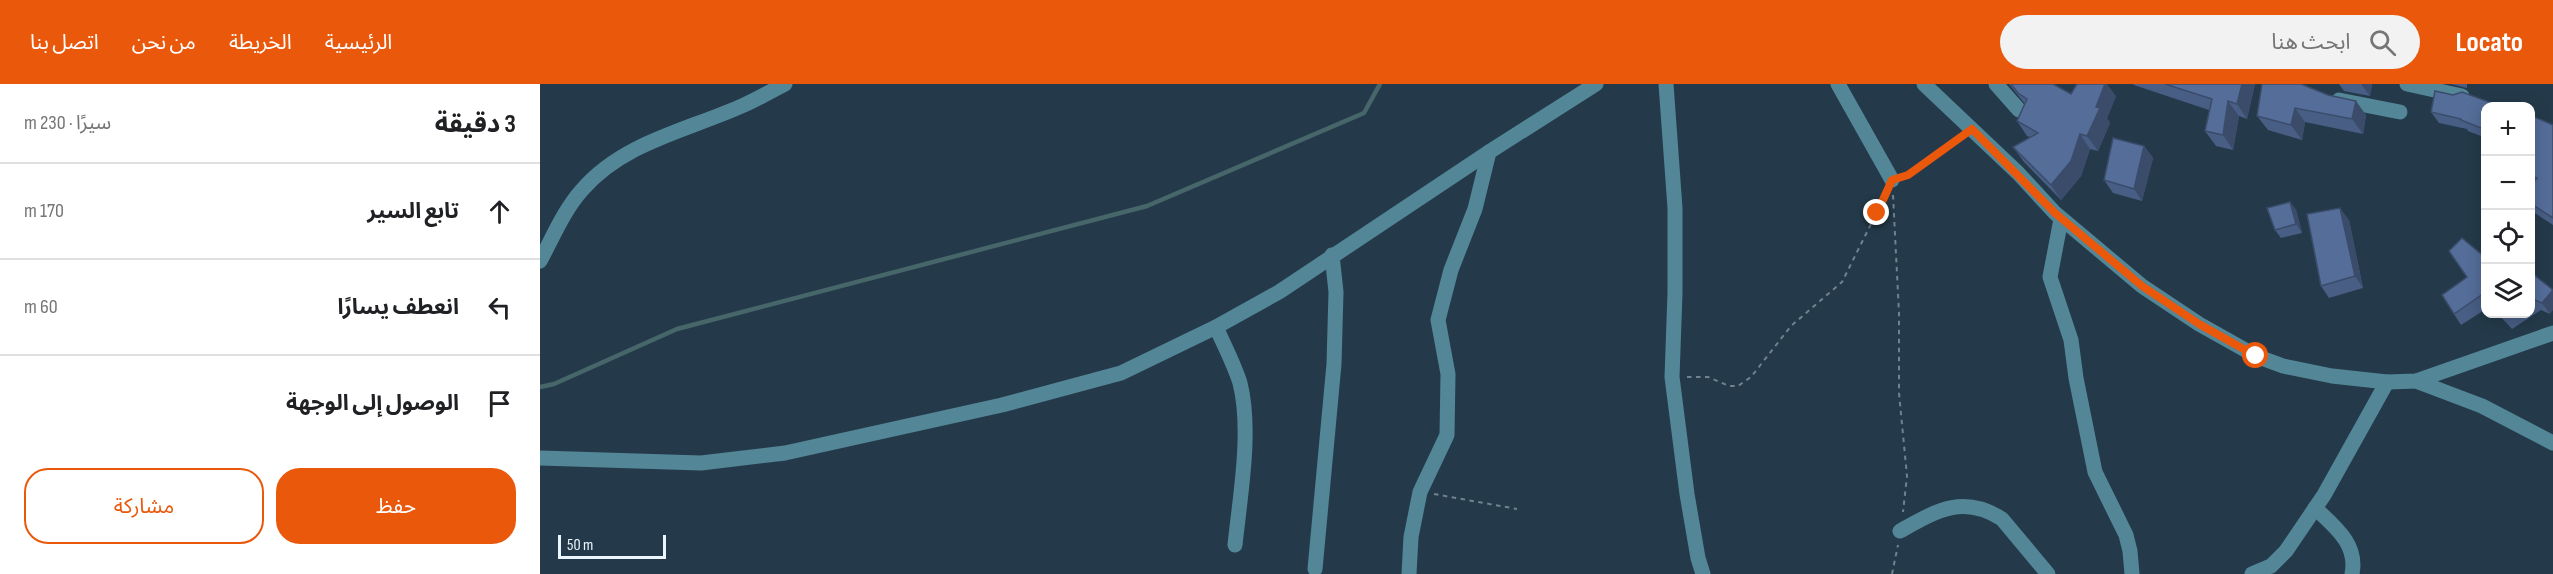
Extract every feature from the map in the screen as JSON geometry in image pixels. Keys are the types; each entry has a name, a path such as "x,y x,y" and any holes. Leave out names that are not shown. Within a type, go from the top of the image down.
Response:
{"street":[{"path":"540,261 571,203 600,172 652,142 743,106 785,84"},
{"path":"540,458 701,463 785,453 1083,385 1121,373 1216,327 1279,292 1332,255 1596,84"},
{"path":"1666,84 1674,208 1676,294 1672,376 1698,558 1703,574"},
{"path":"1838,84 1892,180"},
{"path":"1924,84 2061,219 2142,286 2199,324 2249,352 2283,366 2332,376 2387,382 2416,381 2553,333"},
{"path":"1996,84 2019,110"},
{"path":"2407,84 2462,96"},
{"path":"2325,95 2400,112"},
{"path":"1408,574 1411,537 1420,492 1447,435 1448,374 1438,320 1451,270 1475,209 1489,152"},
{"path":"2061,219 2050,277 2071,340 2076,378 2095,472 2126,535 2132,574"},
{"path":"1315,569 1334,364 1336,292 1332,255"},
{"path":"1216,327 1239,382 1243,404 1243,459 1235,545"},
{"path":"2416,381 2482,406 2553,443"},
{"path":"2252,574 2278,560 2315,508 2387,382"},
{"path":"1900,531 1946,507 1974,507 1993,513 2002,519 2048,574"},
{"path":"2315,508 2339,532 2352,550 2354,565 2352,574"}],"path":[{"path":"1672,376 1708,377 1729,386 1738,386 1751,377 1791,326 1842,282 1892,180 1908,175 1972,129"},
{"path":"1892,180 1899,313 1899,393 1907,476 1892,574"},
{"path":"1420,492 1517,509"}],"building":[{"path":"2011,84 2053,84 2071,94 2077,84 2105,84 2096,107 2100,108 2087,136 2080,134 2071,161 2051,185 2013,147 2038,133 2017,121 2027,99"},
{"path":"2165,84 2242,84 2237,104 2228,101 2223,135 2205,131 2212,99"},
{"path":"2262,84 2301,84 2328,95 2356,101 2352,119 2295,108 2291,125 2257,116"},
{"path":"2435,91 2453,95 2462,92 2489,102 2481,102 2481,128 2461,119 2431,112"},
{"path":"2535,117 2553,125 2553,218 2535,206 2535,180 2537,178 2535,177"},
{"path":"2113,138 2144,146 2134,189 2104,180"},
{"path":"2290,202 2296,224 2275,230 2267,208"},
{"path":"2340,208 2355,276 2321,286 2307,214"},
{"path":"2462,238 2481,254 2481,295 2454,314 2442,295 2467,277 2449,251"},
{"path":"2535,276 2553,290 2542,303 2535,300"}],"waterway":[{"path":"540,387 554,384 677,329 1147,206 1364,113 1380,84"}],"route":[{"path":"1877,213 1892,180 1908,175 1972,129 2055,213 2142,286 2199,324 2256,356"}]}
